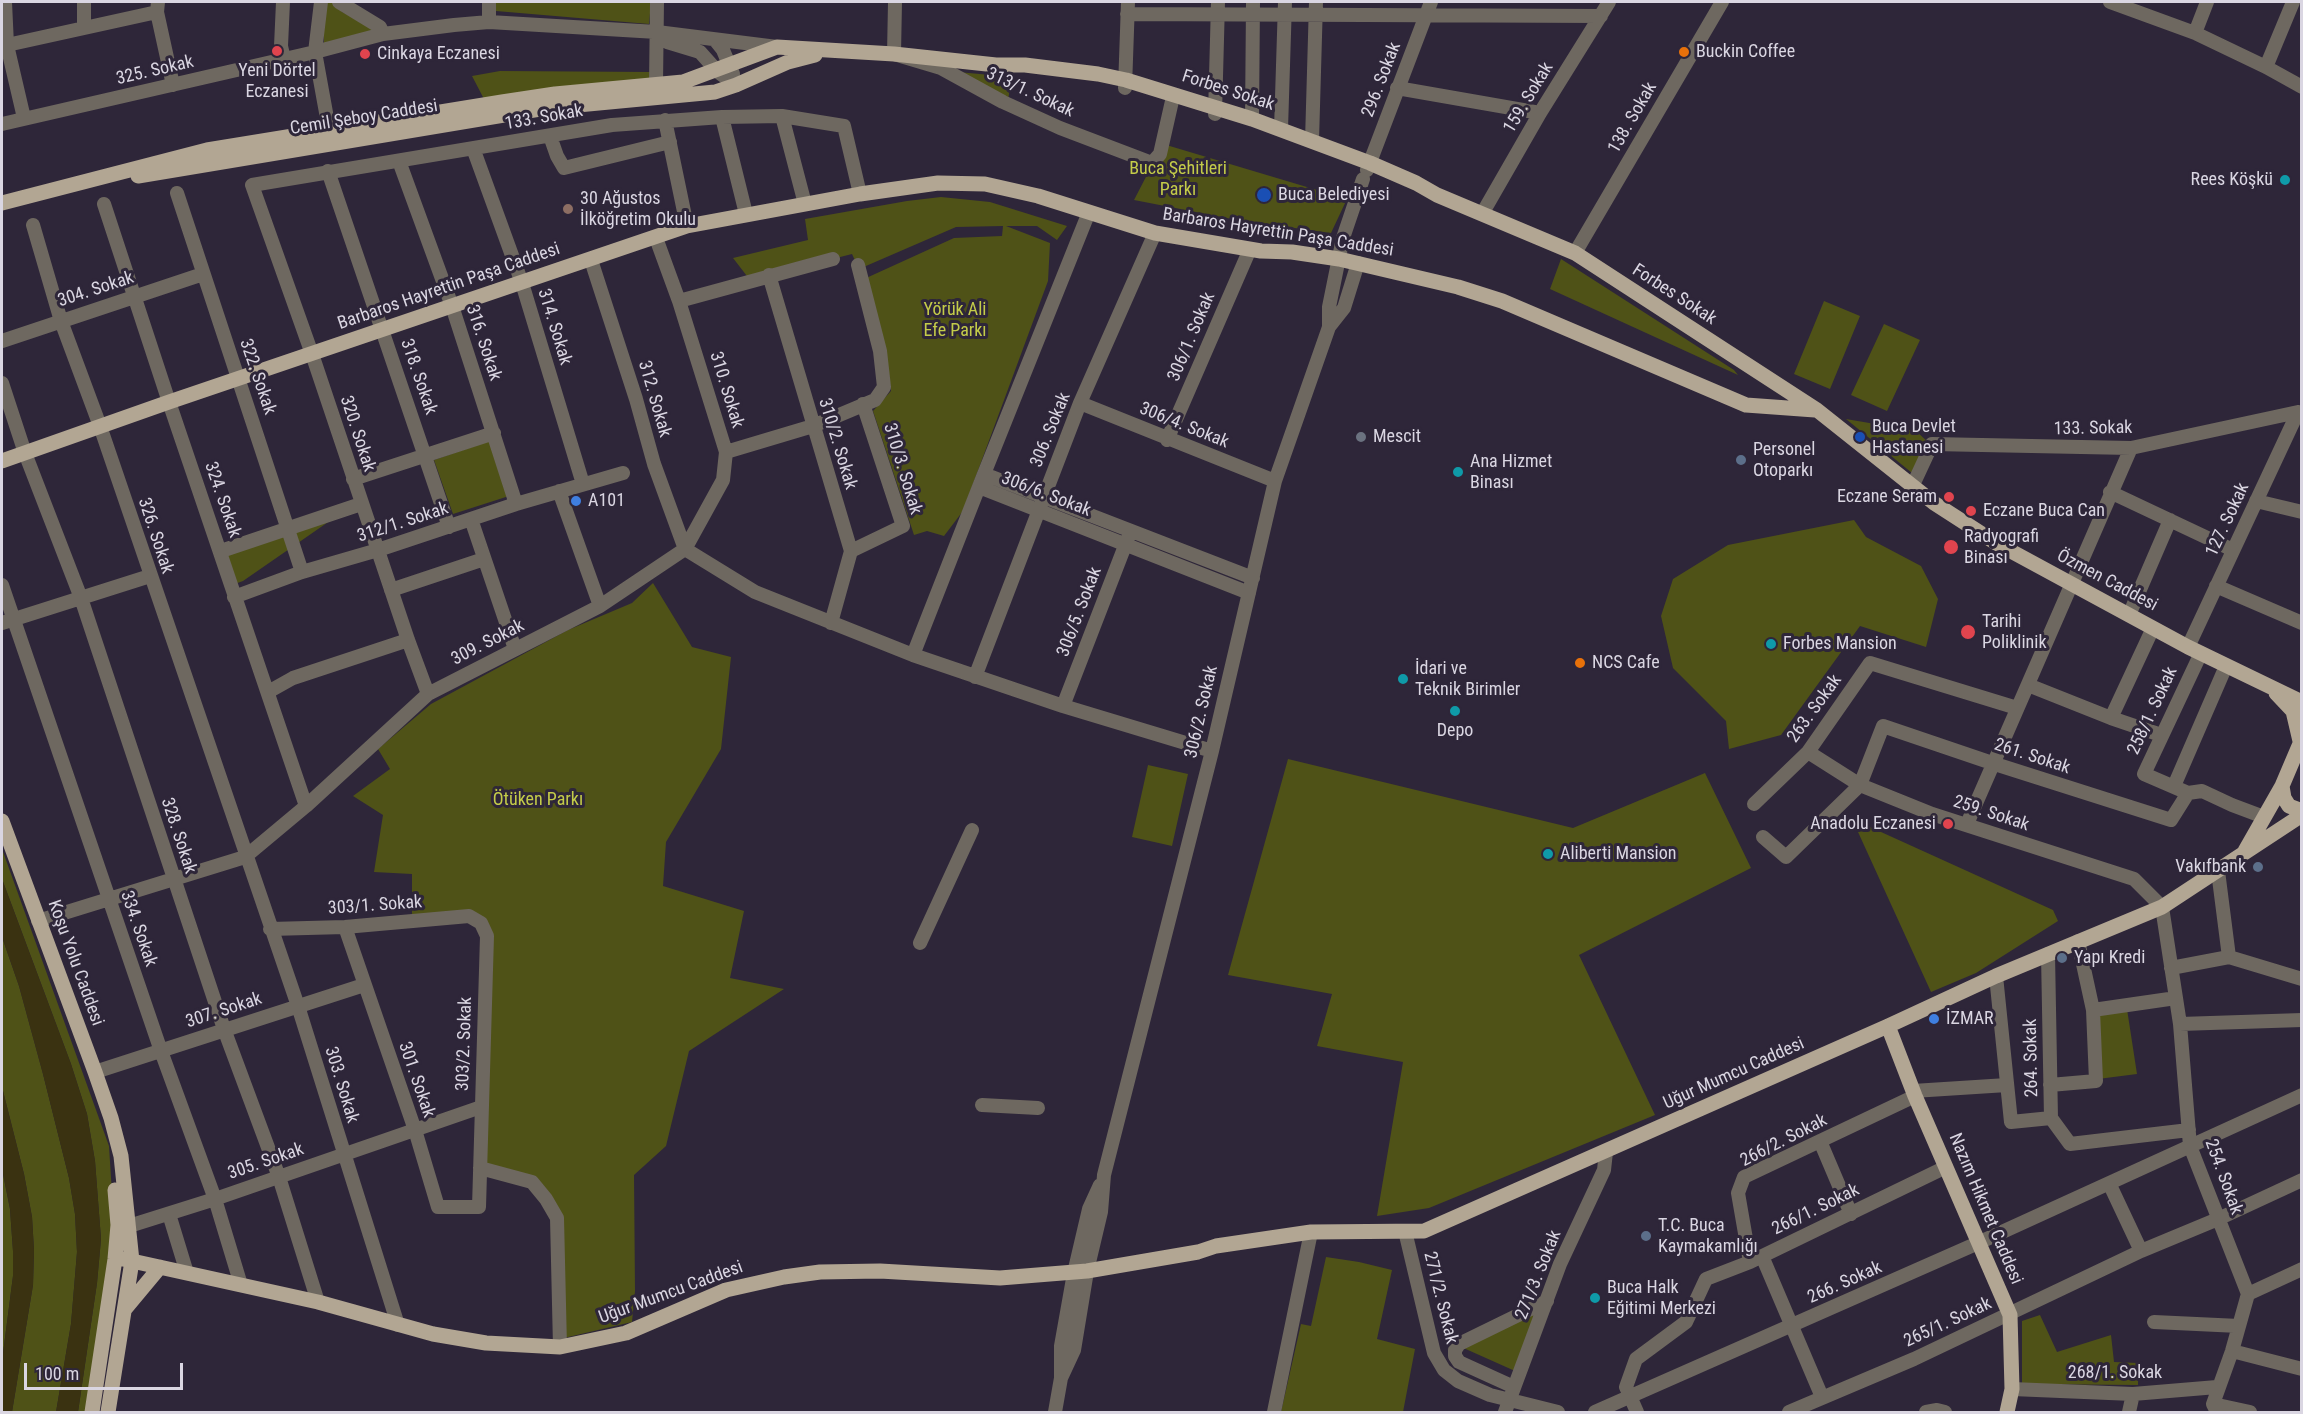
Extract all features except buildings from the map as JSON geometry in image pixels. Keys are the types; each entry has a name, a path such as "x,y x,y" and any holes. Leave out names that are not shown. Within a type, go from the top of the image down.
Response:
{"main road":[{"name":"Forbes Sokak","path":"656,85 683,82 777,47 829,52 894,54 996,65 1025,65 1098,74 1172,101 1252,119 1312,141 1367,171"},
{"name":"Cemil Şeboy Caddesi","path":"2,210 97,184 320,145 546,108 715,92 788,62 829,52"},
{"name":"Forbes Sokak","path":"1125,84 1216,111 1367,171 1416,183 1437,195 1575,253 1817,410"},
{"name":"Cemil Şeboy Caddesi","path":"2,203 207,150 555,94 656,85"},
{"name":"Barbaros Hayrettin Paşa Caddesi","path":"2,461 168,402 687,226 860,194 938,183 984,184 1038,196 1155,234 1358,263 1458,287 1502,301 1746,405 1817,410"},
{"name":"Özmen Caddesi","path":"1817,410 1912,487 1995,543 2195,650 2301,702"},
{"path":"2270,687 2293,711 2301,740"},
{"name":"Uğur Mumcu Caddesi","path":"2243,854 2282,786 2301,740"},
{"path":"2282,786 2284,798 2289,806 2301,813"},
{"name":"Uğur Mumcu Caddesi","path":"128,1260 318,1302 433,1334 486,1343 560,1347 626,1333 726,1290 784,1277 820,1272 880,1271 989,1276 1001,1270 1081,1268 1196,1243 1216,1246 1311,1233 1424,1231 1606,1152 2078,940 2162,907 2301,813"},
{"name":"Koşu Yolu Caddesi","path":"2,821 95,1072 121,1156 128,1260 124,1312 108,1413"},
{"name":"Nazım Hikmet Caddesi","path":"1888,1026 1914,1094 2010,1315 2012,1389 2007,1413"},
{"name":"Koşu Yolu Caddesi","path":"92,1413 112,1274 124,1226"},
{"path":"112,1274 117,1263 128,1260"},
{"path":"124,1312 160,1267"}],"street":[{"path":"5,2 7,45 24,118"},
{"path":"84,2 84,28"},
{"path":"321,2 315,52 329,129"},
{"path":"339,2 380,27 383,34"},
{"path":"489,2 489,22"},
{"path":"656,85 657,2"},
{"path":"894,54 895,2"},
{"name":"296. Sokak","path":"1339,260 1343,238 1397,88 1431,2"},
{"name":"159. Sokak","path":"1482,214 1540,113 1609,2"},
{"name":"138. Sokak","path":"1575,253 1722,2"},
{"path":"2118,2 2195,33 2266,67 2301,87"},
{"path":"2195,33 2207,2"},
{"path":"2266,67 2293,2"},
{"path":"7,45 84,28 157,7 173,85"},
{"path":"282,8 281,46 284,59"},
{"path":"1125,84 1127,8 1316,8 1426,16 1601,16"},
{"path":"1216,111 1218,8"},
{"path":"1252,119 1253,8"},
{"path":"1281,129 1285,8"},
{"path":"1312,141 1316,8"},
{"name":"Forbes Sokak","path":"315,52 383,34 489,22 657,32 777,47"},
{"path":"657,32 664,41 700,52 724,68"},
{"path":"715,40 724,68 736,85"},
{"name":"325. Sokak","path":"2,124 315,52"},
{"name":"313/1. Sokak","path":"894,54 941,68 1003,102 1060,128 1152,163 1160,154 1172,101"},
{"path":"1397,88 1540,113"},
{"path":"782,116 805,204"},
{"name":"133. Sokak","path":"252,185 612,125 665,120 782,116 844,126 860,194"},
{"path":"722,117 746,214"},
{"path":"665,120 687,226"},
{"path":"550,136 564,168 670,142"},
{"name":"314. Sokak","path":"473,148 522,283 582,484"},
{"name":"316. Sokak","path":"399,160 452,306 516,504"},
{"name":"318. Sokak","path":"328,171 449,527"},
{"name":"320. Sokak","path":"252,185 428,694"},
{"name":"322. Sokak","path":"177,193 302,572"},
{"name":"324. Sokak","path":"104,204 168,402 221,551 234,597 306,806"},
{"path":"984,474 1089,212"},
{"name":"326. Sokak","path":"33,225 61,321 100,426 245,857"},
{"name":"306. Sokak","path":"975,677 1080,403 1155,234"},
{"name":"310. Sokak","path":"656,238 679,301 726,452 723,480 685,549"},
{"name":"306/1. Sokak","path":"1167,440 1250,249"},
{"path":"679,301 834,259"},
{"name":"312. Sokak","path":"591,260 636,399 654,464 685,549"},
{"name":"306/2. Sokak","path":"1055,1413 1061,1378 1061,1347 1081,1268 1089,1209 1104,1175 1212,751 1275,481 1329,327 1329,307 1339,260"},
{"path":"1329,327 1344,308 1358,263"},
{"name":"310/3. Sokak","path":"726,452 813,426 875,400 884,387 880,351 858,265"},
{"name":"304. Sokak","path":"2,341 202,274"},
{"name":"310/2. Sokak","path":"769,275 851,551"},
{"name":"328. Sokak","path":"2,383 25,453 81,598 224,1029 279,1177 318,1302"},
{"name":"306/4. Sokak","path":"1080,403 1167,440 1275,481"},
{"name":"310/3. Sokak","path":"851,551 903,526 863,404"},
{"name":"133. Sokak","path":"1912,487 1932,444 2131,448 2300,413"},
{"name":"127. Sokak","path":"2195,650 2216,586 2300,413"},
{"path":"353,480 494,434"},
{"path":"1967,824 2131,448"},
{"name":"312/1. Sokak","path":"234,597 302,572 378,550 516,504 623,473"},
{"name":"306/6. Sokak","path":"1249,592 1125,545 1041,504 984,474 979,487 1041,504 1131,531 1253,578"},
{"path":"913,655 979,487"},
{"path":"559,491 600,606"},
{"path":"2110,492 2233,550"},
{"path":"2256,501 2301,512"},
{"path":"221,551 361,504"},
{"path":"471,519 515,649"},
{"path":"2129,615 2170,520"},
{"name":"306/5. Sokak","path":"1063,706 1131,531"},
{"path":"685,549 755,592 913,655 1063,706 1212,751"},
{"name":"309. Sokak","path":"38,921 245,857 306,806 428,694 600,606 685,549"},
{"path":"831,623 851,551"},
{"path":"391,590 484,559"},
{"path":"7,621 150,576"},
{"name":"334. Sokak","path":"2,585 7,621 109,898 215,1199 241,1285"},
{"path":"2216,586 2301,623"},
{"path":"2111,718 2153,628"},
{"path":"268,692 293,678 408,640"},
{"name":"258/1. Sokak","path":"2195,650 2144,774 2188,793 2202,791 2232,806 2264,817"},
{"name":"263. Sokak","path":"1754,804 1808,752 1870,663 2017,708"},
{"path":"2174,786 2226,666"},
{"path":"2028,685 2161,735"},
{"name":"261. Sokak","path":"1860,784 1884,726 2171,820 2188,793"},
{"name":"259. Sokak","path":"1808,752 1860,784 1932,814 2134,879 2162,907"},
{"path":"1763,837 1786,857 1860,784"},
{"path":"920,943 972,830"},
{"name":"303. Sokak","path":"245,857 298,1006 398,1325"},
{"path":"2218,871 2229,957"},
{"name":"254. Sokak","path":"2162,907 2180,1024 2190,1146 2248,1294"},
{"name":"303/1. Sokak","path":"270,928 345,927 469,916 481,923"},
{"name":"303/2. Sokak","path":"479,1207 487,936 481,923"},
{"name":"301. Sokak","path":"345,927 415,1130 438,1207 479,1207"},
{"path":"2050,1085 2096,1081 2093,1010 2078,940"},
{"name":"264. Sokak","path":"1996,976 2011,1122 2051,1118 2048,954"},
{"path":"2171,968 2229,957 2301,979"},
{"name":"307. Sokak","path":"95,1072 364,985"},
{"path":"2093,1010 2176,998"},
{"path":"2180,1024 2301,1020"},
{"name":"266/2. Sokak","path":"1822,1397 1792,1326 1756,1259 1738,1193 1744,1177 1914,1094 2007,1085"},
{"name":"266. Sokak","path":"1595,1413 1978,1243 2301,1095"},
{"path":"982,1105 1038,1108"},
{"name":"305. Sokak","path":"124,1226 215,1199 481,1107"},
{"path":"2051,1118 2070,1144 2189,1130"},
{"path":"1820,1141 1851,1214"},
{"name":"271/3. Sokak","path":"1509,1400 1560,1264 1604,1170 1606,1152"},
{"name":"266/1. Sokak","path":"1631,1397 1626,1388 1636,1359 1686,1322 1706,1279 1756,1259 1946,1167"},
{"path":"480,1168 532,1182 546,1199 557,1218 560,1347"},
{"name":"265/1. Sokak","path":"1789,1413 1914,1359 2141,1251 2218,1219 2301,1180"},
{"path":"2109,1183 2141,1251"},
{"path":"170,1214 187,1273"},
{"name":"271/2. Sokak","path":"1405,1231 1434,1353 1440,1365 1449,1376 1472,1389 1509,1400"},
{"path":"1274,1413 1311,1233"},
{"path":"2250,1413 2215,1408 2217,1387 2232,1351 2248,1294 2301,1269"},
{"name":"271/2. Sokak","path":"1509,1400 1459,1362 1455,1356 1455,1350 1459,1344 1547,1301"},
{"path":"2154,1322 2239,1326"},
{"path":"2232,1351 2301,1369"},
{"name":"268/1. Sokak","path":"2012,1389 2133,1395 2217,1387"},
{"path":"2129,1413 2133,1395"},
{"path":"1631,1397 1637,1413"},
{"path":"1509,1400 1558,1413"},
{"path":"1926,1413 1936,1410 1945,1413"}],"green space":[{"path":"323,2 337,3 342,12 369,25 373,31 324,44"},
{"path":"495,2 651,2 649,24 496,11"},
{"path":"500,71 651,72 650,79 484,99 472,76"},
{"path":"958,72 1012,77 1008,100"},
{"name":"Buca Şehitleri Parkı","path":"1163,144 1347,199 1331,233 1237,220 1134,200"},
{"name":"Yörük Ali Efe Parkı","path":"941,197 990,202 1067,226 1057,240 1037,226 1006,226 1050,243 1048,281 963,511 944,536 927,531 914,535 873,411 891,391 886,352 864,279 954,238 1002,236 1003,226 956,227 859,269 852,254 750,280 733,258 808,240 805,219"},
{"path":"1561,259 1734,370 1738,375 1550,289"},
{"path":"1824,301 1860,316 1830,389 1794,374"},
{"path":"1884,324 1920,340 1887,411 1851,395"},
{"path":"1846,419 1916,431 1930,444 1912,473"},
{"path":"489,441 509,496 453,514 434,460"},
{"path":"360,500 243,581 232,585 222,553"},
{"path":"1854,520 1866,537 1921,566 1938,599 1926,647 1860,626 1781,735 1729,749 1726,721 1673,668 1661,616 1673,579 1728,545"},
{"name":"Ötüken Parkı","path":"653,583 692,647 731,657 721,749 666,842 663,886 744,911 730,978 784,989 689,1051 666,1146 634,1175 635,1291 632,1322 564,1338 557,1218 532,1182 480,1168 481,923 412,922 412,874 374,872 383,815 353,796 390,769 378,749 431,704 568,630 632,603"},
{"path":"1288,759 1573,828 1705,773 1751,868 1579,955 1655,1115 1429,1208 1377,1216 1403,1062 1317,1046 1332,994 1228,975"},
{"path":"1148,765 1188,774 1172,846 1132,837"},
{"path":"1853,821 2053,910 2058,921 1976,973 1931,992"},
{"path":"2,849 109,1146 113,1209 110,1258 90,1412 78,1412 97,1283 101,1239 95,1161 87,1114 71,1064 2,879"},
{"path":"2,937 19,986 43,1074 69,1178 75,1214 77,1252 71,1324 56,1412 12,1412 33,1285 34,1250 32,1217 24,1174 2,1087"},
{"path":"2127,1009 2137,1074 2098,1079 2096,1013"},
{"path":"2,1169 10,1209 13,1276 2,1361"},
{"path":"1326,1257 1392,1270 1377,1339 1415,1349 1403,1412 1281,1412 1301,1324 1311,1326"},
{"path":"1541,1307 1515,1371 1459,1346"},
{"path":"2040,1315 2057,1352 2111,1335 2114,1362 2138,1363 2138,1385 2022,1384 2022,1321"}],"sand":[{"path":"2,879 71,1064 87,1114 95,1161 101,1239 97,1283 78,1412 56,1412 71,1324 77,1252 75,1214 69,1178 43,1074 19,986 2,937"},
{"path":"2,1087 24,1174 32,1217 34,1250 33,1285 12,1412 2,1412 2,1361 13,1276 13,1251 10,1209 2,1169"}],"place":[{"name":"Yeni Dörtel Eczanesi","path":"277,51"},
{"name":"Buckin Coffee","path":"1684,52"},
{"name":"Cinkaya Eczanesi","path":"365,54"},
{"name":"Rees Köşkü","path":"2285,180"},
{"name":"Buca Belediyesi","path":"1264,195"},
{"name":"30 Ağustos İlköğretim Okulu","path":"568,209"},
{"name":"Mescit","path":"1361,437"},
{"name":"Buca Devlet Hastanesi","path":"1860,437"},
{"name":"Personel Otoparkı","path":"1741,460"},
{"name":"Ana Hizmet Binası","path":"1458,472"},
{"name":"Eczane Seram","path":"1949,497"},
{"name":"A101","path":"576,501"},
{"name":"Eczane Buca Can","path":"1971,511"},
{"name":"Radyografi Binası","path":"1951,547"},
{"name":"Tarihi Poliklinik","path":"1968,632"},
{"name":"Forbes Mansion","path":"1771,644"},
{"name":"NCS Cafe","path":"1580,663"},
{"name":"İdari ve Teknik Birimler","path":"1403,679"},
{"name":"Depo","path":"1455,711"},
{"name":"Anadolu Eczanesi","path":"1948,824"},
{"name":"Aliberti Mansion","path":"1548,854"},
{"name":"Vakıfbank","path":"2258,867"},
{"name":"Yapı Kredi","path":"2062,958"},
{"name":"İZMAR","path":"1934,1019"},
{"name":"T.C. Buca Kaymakamlığı","path":"1646,1236"},
{"name":"Buca Halk Eğitimi Merkezi","path":"1595,1298"}]}
